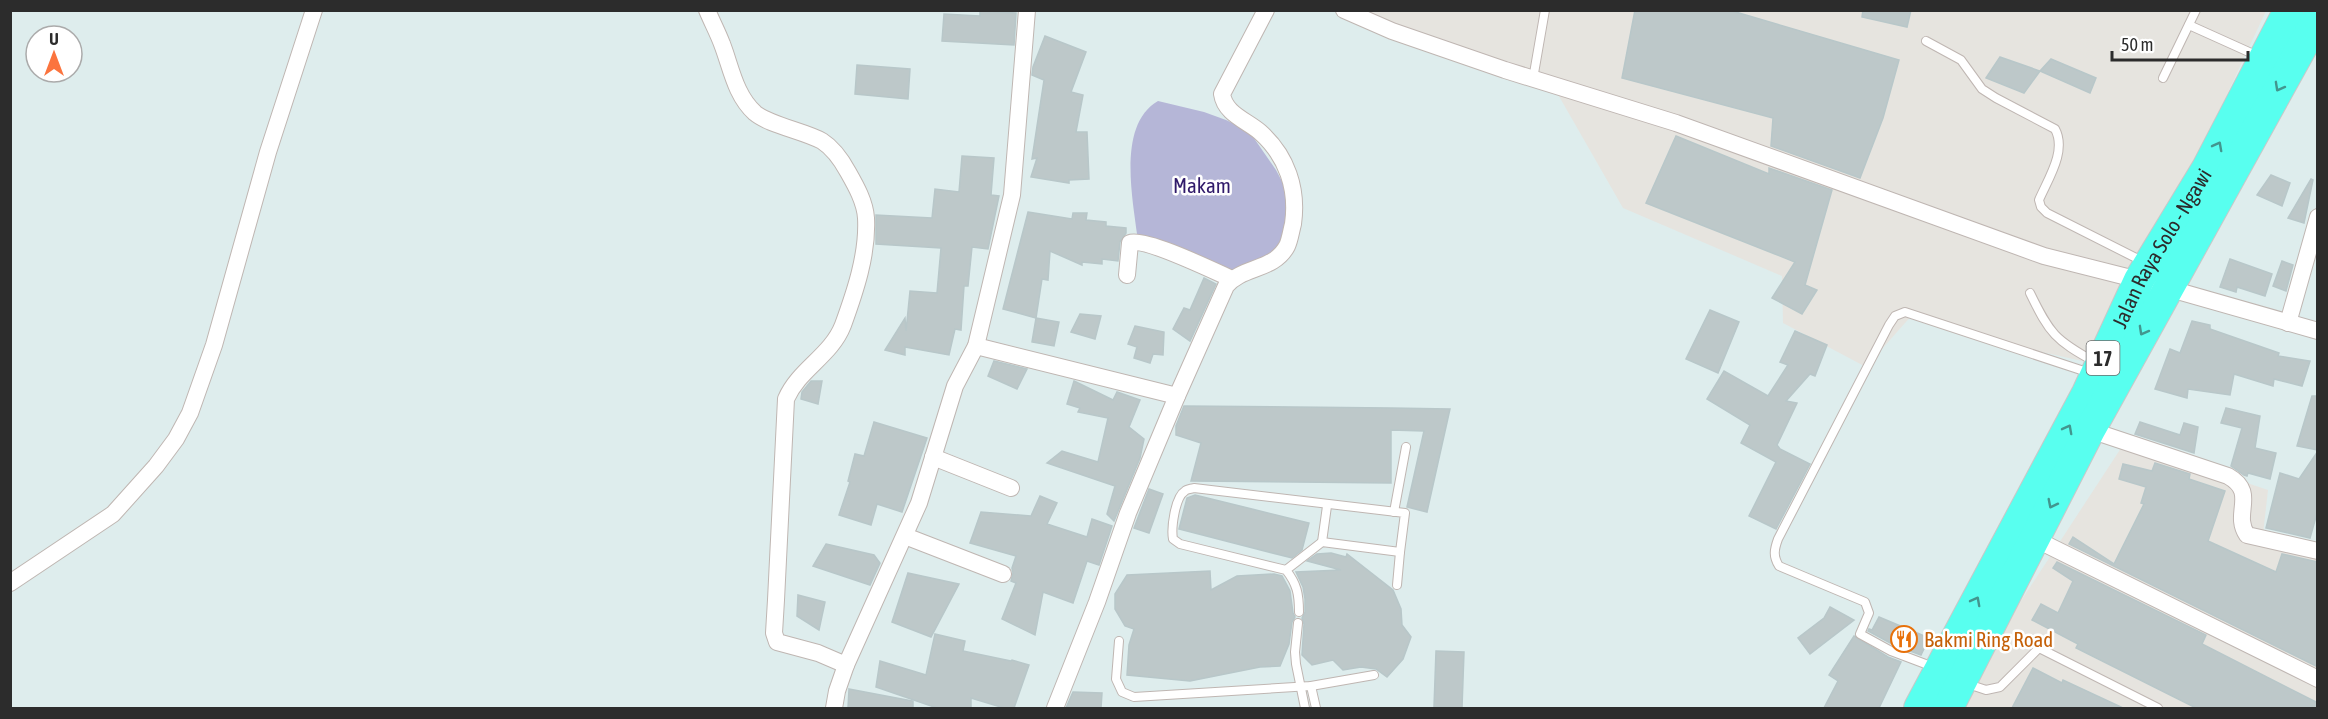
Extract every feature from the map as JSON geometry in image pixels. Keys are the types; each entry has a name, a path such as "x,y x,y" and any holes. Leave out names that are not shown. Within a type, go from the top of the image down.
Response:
{"highway":[{"name":"Jalan Raya Solo - Ngawi","path":"1919,708 1951,676 2035,538 2090,430 2207,168 2289,10"},
{"name":"Jalan Raya Solo - Ngawi","path":"1948,708 1951,676 2097,370 2159,275 2318,18"}],"street":[{"path":"10,583 113,514 156,466 176,439 190,413 213,345 268,152 314,10"},
{"path":"707,10 722,43 734,80 748,105 757,115 828,145 845,166 858,190 866,218 855,287 842,327 830,348 797,379 786,399 774,633 777,642 818,653 846,665"},
{"path":"834,708 846,665 919,503 956,386 976,346 1012,195 1027,10"},
{"path":"1055,708 1097,602 1128,513 1176,396 1226,286 1232,279 1268,265 1287,247 1294,216 1294,189 1272,144 1229,110 1223,101 1222,94 1266,10"},
{"path":"1344,10 1392,31 1533,79 1676,123 2044,256 2159,275 2288,323 2318,331"},
{"path":"2288,323 2318,217"},
{"path":"1127,275 1130,243 1137,241 1165,250 1232,279"},
{"path":"976,346 1176,396"},
{"path":"2090,430 2228,476 2238,482 2242,488 2244,509 2241,520 2247,535 2318,551"},
{"path":"933,457 1011,488"},
{"path":"905,536 1003,574"},
{"path":"2035,538 2318,679"}],"lane":[{"path":"1533,79 1545,10"},
{"path":"2163,78 2196,10"},
{"path":"2189,25 2264,59"},
{"path":"1926,41 1961,60 1982,89 2055,129 2059,137 2059,150 2039,200 2041,207 2047,213 2159,275"},
{"path":"2030,293 2044,322 2057,339 2097,370"},
{"path":"2097,370 1913,314 1899,314 1889,325 1778,539 1774,559 1779,566 1865,602 1869,613 1860,634 1891,651 1986,690 2000,687 2038,648 2158,708"},
{"path":"1394,512 1406,447"},
{"path":"1299,612 1299,594 1295,582 1286,570 1180,544 1173,539 1171,530 1178,499 1184,491 1194,488 1327,506 1405,513 1397,585"},
{"path":"1286,570 1322,542 1327,506"},
{"path":"1322,542 1400,552"},
{"path":"1298,623 1295,652 1305,708"},
{"path":"1119,641 1116,679 1122,692 1134,697 1311,686 1374,675"},
{"path":"1311,686 1316,708"}],"shaded area":[{"path":"1354,11 2266,11 2100,365 1998,342 1913,314 1866,367 1783,323 1782,276 1623,208 1552,84"},
{"path":"2125,442 2268,490 2262,543 2317,555 2317,708 1951,708"}],"green space":[{"name":"Makam","path":"1158,101 1204,112 1249,131 1276,170 1286,189 1288,209 1280,247 1267,259 1233,271 1137,234 1131,181 1132,143 1137,126 1145,112"}],"building":[{"path":"1635,10 1729,10 1899,60 1883,118 1860,178 1771,146 1773,118 1622,78"},
{"path":"1863,10 1911,10 1907,27 1862,17"},
{"path":"980,11 1016,13 1014,45 942,41 944,14 980,16"},
{"path":"1045,36 1086,52 1071,92 1083,95 1076,132 1087,132 1089,179 1069,180 1069,183 1031,177 1037,158 1032,159 1044,80 1032,75"},
{"path":"2000,57 2040,71 2024,93 1986,78"},
{"path":"2051,59 2096,78 2090,93 2040,71"},
{"path":"857,65 910,69 908,99 855,94"},
{"path":"1676,136 1769,174 1769,168 1832,190 1805,285 1817,290 1802,314 1772,298 1795,262 1646,203"},
{"path":"962,156 994,158 991,195 999,196 988,249 972,247 968,286 964,286 961,330 955,329 949,355 905,347 905,355 885,350 905,318 906,331 910,291 937,293 941,248 876,244 876,215 932,218 935,189 959,192"},
{"path":"2271,175 2290,183 2282,206 2257,195"},
{"path":"2311,179 2313,180 2304,223 2288,218"},
{"path":"1028,212 1072,219 1073,213 1087,213 1086,220 1106,222 1106,226 1126,228 1126,233 1120,242 1118,261 1102,259 1102,264 1082,262 1082,265 1050,251 1048,280 1042,279 1036,318 1003,309"},
{"path":"2230,259 2272,274 2265,296 2237,287 2236,292 2220,287"},
{"path":"2282,261 2293,265 2286,291 2273,286"},
{"path":"1204,278 1216,284 1190,341 1173,329 1184,308 1190,310"},
{"path":"1710,310 1739,322 1718,373 1686,359"},
{"path":"1080,314 1101,316 1095,339 1071,332"},
{"path":"1036,318 1059,322 1054,346 1032,342"},
{"path":"2192,321 2210,325 2210,329 2279,353 2278,356 2310,361 2302,386 2274,379 2273,386 2234,374 2230,395 2188,389 2187,398 2155,389 2170,349 2180,353"},
{"path":"1135,326 1164,332 1163,355 1153,354 1150,363 1134,358 1137,347 1128,344"},
{"path":"1795,331 1827,345 1815,376 1810,374 1786,401 1797,403 1777,445 1780,449 1810,464 1776,529 1749,516 1776,462 1741,443 1750,425 1707,399 1724,371 1768,396 1788,365 1780,362"},
{"path":"994,361 1027,369 1017,389 988,376"},
{"path":"811,381 822,381 818,404 801,399 802,392"},
{"path":"1074,381 1113,400 1117,392 1140,400 1129,427 1144,439 1140,458 1114,521 1107,514 1115,486 1047,463 1062,451 1098,462 1108,418 1078,412 1080,408 1067,404"},
{"path":"2312,396 2318,396 2318,450 2297,446"},
{"path":"1184,406 1450,409 1427,512 1407,507 1424,431 1391,430 1391,483 1191,481 1201,443 1176,435 1176,426"},
{"path":"2226,408 2260,416 2255,448 2276,453 2270,479 2248,473 2247,476 2244,475 2231,466 2242,428 2221,423"},
{"path":"874,422 927,438 902,512 877,504 871,525 839,515 850,482 848,481 855,454 864,456"},
{"path":"2140,422 2180,435 2184,423 2198,427 2194,453 2135,434"},
{"path":"2318,451 2318,510 2310,538 2266,528 2280,473 2299,479"},
{"path":"2155,463 2190,474 2189,479 2225,491 2208,541 2276,572 2282,554 2318,562 2318,667 2069,544 2073,537 2114,564 2144,504 2141,503 2146,487 2119,479 2123,464 2152,471"},
{"path":"1149,489 1163,494 1149,533 1134,528"},
{"path":"1195,495 1309,523 1302,550 1292,558 1179,529 1187,498"},
{"path":"1040,496 1057,503 1047,524 1087,537 1092,519 1112,526 1099,565 1087,561 1073,603 1043,592 1035,635 1002,619 1016,583 1011,581 1016,556 970,543 981,512 1031,516"},
{"path":"826,544 874,555 880,563 870,585 813,566"},
{"path":"1331,553 1346,557 1347,554 1393,590 1401,609 1402,625 1411,637 1403,659 1387,677 1376,669 1361,667 1343,670 1333,660 1312,665 1302,655 1304,624 1302,618 1305,612 1305,599 1303,587 1296,572 1341,570 1307,561 1317,554"},
{"path":"2057,562 2206,635 2202,644 2318,703 2318,708 2196,708 2076,648 2078,644 2032,620 2041,604 2058,613 2073,581 2053,568"},
{"path":"1210,571 1211,590 1237,576 1274,574 1282,576 1290,591 1295,617 1292,622 1289,644 1280,666 1260,667 1190,681 1127,675 1129,645 1134,629 1125,626 1115,609 1115,594 1127,575"},
{"path":"908,573 959,584 931,637 892,622"},
{"path":"798,595 825,602 819,630 797,616"},
{"path":"1830,607 1854,620 1810,654 1798,638 1824,618"},
{"path":"1879,617 1929,638 1921,655 1894,645 1868,631 1872,630"},
{"path":"935,634 965,641 963,651 1029,665 1014,708 1004,708 971,698 971,708 937,708 876,687 880,661 926,675"},
{"path":"1854,636 1888,657 1901,662 1879,708 1824,708 1838,681 1829,675"},
{"path":"1436,651 1464,652 1462,708 1434,707"},
{"path":"2033,668 2062,683 2063,680 2123,708 2012,708"},
{"path":"849,689 913,701 913,708 848,708"},
{"path":"1073,692 1102,693 1101,708 1066,708"}],"place":[{"name":"Bakmi Ring Road","path":"1904,639"}]}
